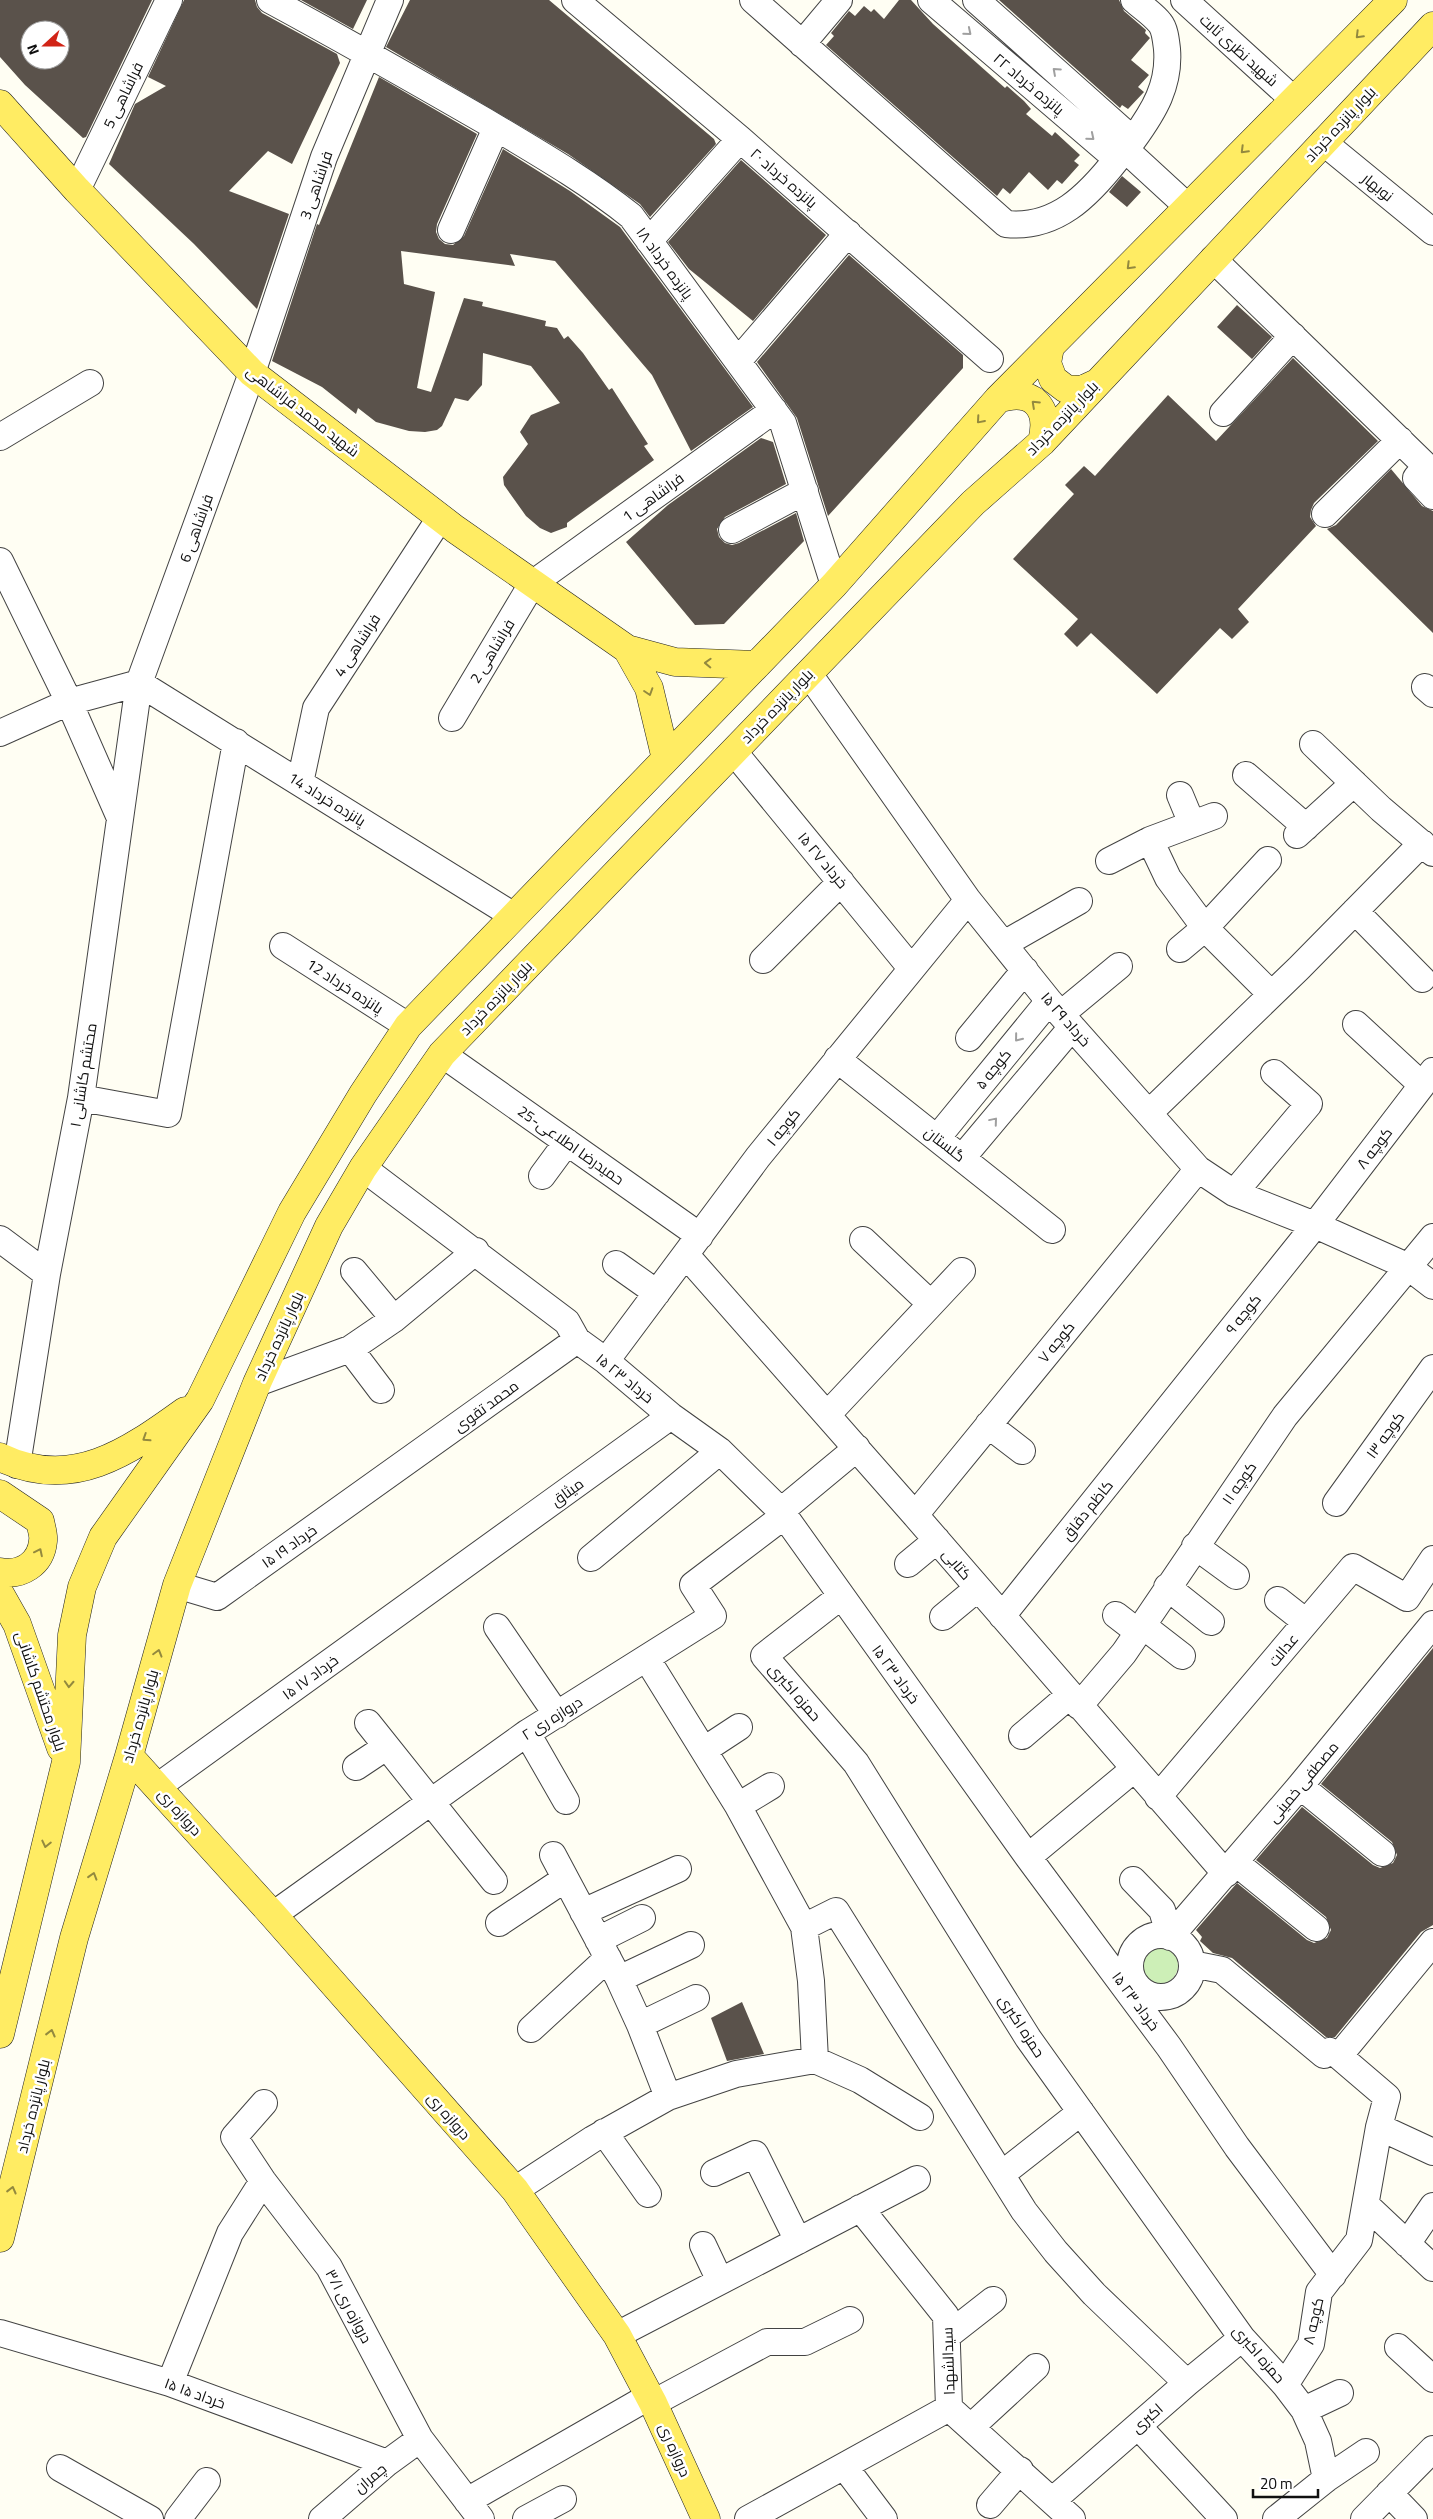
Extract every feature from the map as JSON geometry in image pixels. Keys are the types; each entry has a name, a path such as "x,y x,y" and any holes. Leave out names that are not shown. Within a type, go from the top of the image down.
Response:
{"main road":[{"path":"0,2034 66,1762 72,1635 82,1586 103,1537 200,1400 292,1212 363,1094 408,1026 834,584 998,400 1393,0"},
{"name":"بلوار پانزده خرداد","path":"0,2238 74,1938 129,1756 177,1585 257,1383 329,1226 363,1168 442,1054 972,503 1042,442 1433,26"},
{"name":"شهید محمد فراشاهی","path":"0,104 77,190 252,373 440,518 627,649"},
{"path":"1050,347 1047,364 1053,378 1066,388 1082,390 1097,383"},
{"path":"998,400 1013,394 1030,398 1042,409 1046,425 1042,442"},
{"path":"627,649 675,662 757,665"},
{"path":"627,649 649,688 666,758"},
{"path":"9,1461 60,1469 86,1466 117,1456 146,1439 200,1400"},
{"path":"0,1494 40,1521 44,1540 40,1553 30,1566 13,1575 0,1572"},
{"name":"بلوار محتشم کاشانی","path":"0,1594 17,1624 66,1762"},
{"name":"دروازه ری","path":"129,1756 273,1915 515,2190 617,2335 652,2400 706,2519"}],"street":[{"name":"فراشاهی 5","path":"77,190 169,0"},
{"name":"پانزده خرداد ۱۸","path":"270,0 368,52 496,128 605,195 631,216 783,423 834,584"},
{"name":"فراشاهی 3","path":"252,373 324,158 390,0"},
{"name":"پانزده خرداد ۲۰","path":"575,0 740,139 990,359"},
{"path":"753,0 1006,224 1020,226 1050,220 1069,208 1089,191 1125,150 1160,98 1166,80 1168,61 1166,41 1160,23 1134,0"},
{"path":"802,44 838,0"},
{"name":"پانزده خرداد ۲۲","path":"931,0 1125,150"},
{"name":"پانزده خرداد ۲۲","path":"976,0 1125,150 1188,207"},
{"name":"شهید نظری ثابت","path":"1184,0 1294,100"},
{"path":"451,230 496,128"},
{"path":"649,241 740,139"},
{"name":"نوبهار","path":"1323,142 1428,219"},
{"path":"738,361 848,233"},
{"path":"1213,259 1426,466 1416,478 1433,496"},
{"path":"1223,413 1293,336"},
{"name":"فراشاهی 6","path":"139,683 252,373"},
{"path":"0,438 90,384"},
{"name":"فراشاهی 1","path":"532,584 774,410"},
{"path":"1325,514 1400,440"},
{"path":"732,530 805,491"},
{"name":"فراشاهی 4","path":"300,782 316,708 440,518"},
{"path":"0,561 69,702 120,818"},
{"name":"فراشاهی 2","path":"452,718 532,584"},
{"name":"۱۵ خرداد ۲۹","path":"809,674 968,900 1060,1014 1198,1169 1234,1192 1315,1224 1407,1266 1433,1286"},
{"path":"0,733 69,702 139,683"},
{"name":"پانزده خرداد 14","path":"139,683 514,916"},
{"name":"محتشم کاشانی ۱","path":"9,1461 81,1098 139,683"},
{"path":"81,1098 168,1114 236,742"},
{"path":"1148,1113 1299,968 1355,911 1427,848 1312,744"},
{"name":"۱۵ خرداد ۲۷","path":"734,752 911,968"},
{"path":"1246,775 1301,831 1354,783"},
{"path":"1109,860 1150,840 1203,820 1180,795"},
{"path":"1150,840 1168,878 1204,928 1271,994"},
{"path":"1180,949 1204,928 1268,860"},
{"path":"763,960 841,882"},
{"name":"کوچه ۱","path":"606,1361 758,1156 968,900"},
{"path":"1004,944 1079,901"},
{"path":"1355,911 1422,979"},
{"name":"پانزده خرداد 12","path":"283,946 408,1026"},
{"path":"962,1158 1060,1014 1119,966"},
{"path":"969,1038 1025,970"},
{"name":"کوچه ۵","path":"937,1138 1060,1014"},
{"path":"1356,1024 1428,1078"},
{"name":"حمیدرضا اطلاعی-25","path":"442,1054 567,1142 693,1245"},
{"name":"گلستان","path":"837,1059 1052,1230"},
{"path":"1234,1192 1309,1104 1274,1074"},
{"name":"کوچه ۸","path":"1315,1224 1428,1078"},
{"path":"542,1176 567,1142"},
{"name":"۱۵ خرداد ۲۳","path":"363,1168 476,1251 567,1322 577,1340 606,1361 671,1416 720,1451 782,1513 1028,1857 1133,1989 1237,2147 1333,2275"},
{"name":"کوچه ۷","path":"915,1515 1198,1169"},
{"name":"کوچه ۹","path":"1172,1404 1315,1224"},
{"name":"کوچه ۱۱","path":"1022,1736 1075,1700 1124,1654 1167,1587 1285,1416 1407,1266 1433,1237"},
{"path":"0,1239 47,1274"},
{"path":"863,1240 931,1304"},
{"name":"کتابی","path":"693,1245 827,1415 1158,1797 1231,1869 1316,1928"},
{"path":"257,1383 350,1349 394,1319 476,1251"},
{"path":"616,1264 657,1293"},
{"path":"354,1271 394,1319"},
{"path":"827,1415 962,1271"},
{"name":"محمد تقوی","path":"394,1472 577,1340"},
{"path":"350,1349 381,1390"},
{"name":"کوچه ۱۳","path":"1336,1503 1433,1368"},
{"name":"کاظم دقاق","path":"1002,1616 1172,1404"},
{"name":"میثاق","path":"462,1568 671,1416"},
{"path":"988,1425 1022,1451"},
{"path":"782,1513 856,1448"},
{"path":"590,1558 720,1451"},
{"name":"۱۵ خرداد ۱۹","path":"177,1585 217,1597 394,1472"},
{"name":"دروازه ری ۲","path":"273,1915 527,1733 713,1616 693,1585 782,1513"},
{"path":"908,1564 936,1540"},
{"path":"1195,1546 1236,1576"},
{"path":"1426,1586 1433,1559"},
{"name":"عدالت","path":"1158,1797 1353,1567 1407,1598 1426,1586"},
{"name":"۱۵ خرداد ۱۷","path":"157,1787 462,1568"},
{"path":"1167,1587 1211,1622"},
{"path":"943,1617 978,1588"},
{"name":"حمزه اکبری","path":"840,1596 764,1656 856,1763 1028,2038 1242,2338 1285,2385 1304,2410 1318,2441 1326,2479"},
{"path":"1278,1600 1306,1622"},
{"path":"1116,1615 1140,1628 1182,1656"},
{"name":"مصطفی خمینی","path":"1170,1937 1231,1869 1433,1624"},
{"path":"497,1627 557,1714"},
{"path":"647,1659 738,1806 804,1927 811,1982 815,2060"},
{"path":"368,1723 494,1882"},
{"path":"704,1750 739,1727"},
{"path":"527,1733 566,1800"},
{"path":"356,1767 386,1747"},
{"path":"1028,1857 1134,1769"},
{"path":"738,1806 771,1786"},
{"path":"1300,1786 1382,1853"},
{"path":"553,1855 608,1959 640,2025 668,2097"},
{"path":"583,1912 678,1869"},
{"path":"499,1923 565,1879"},
{"path":"1133,1880 1162,1910 1170,1937"},
{"path":"804,1927 836,1911 1024,2211 1081,2280 1187,2383"},
{"path":"531,2029 608,1959 642,1918"},
{"path":"1154,1935 1170,1937 1184,1945 1190,1954 1192,1964 1187,1982 1173,1995 1154,1996 1133,1989 1129,1967 1136,1946 1144,1939 1154,1935"},
{"path":"608,1959 691,1945"},
{"path":"1339,2056 1432,1945"},
{"path":"1192,1964 1222,1970 1324,2055 1330,2051 1339,2056 1387,2097 1379,2127 1366,2205 1433,2268"},
{"path":"640,2025 696,1998"},
{"path":"515,2190 604,2132 668,2097 736,2074 815,2060 860,2080 920,2117"},
{"name":"دروازه ری ۳/۱","path":"264,2103 234,2137 263,2181 329,2267 420,2439 474,2510"},
{"path":"1002,2174 1081,2112"},
{"path":"1379,2127 1433,2152"},
{"path":"604,2132 648,2194"},
{"path":"714,2173 755,2154 798,2240"},
{"path":"617,2335 917,2179"},
{"path":"170,2383 230,2234 263,2181"},
{"name":"کوچه ۸","path":"1285,2385 1311,2344 1319,2292 1359,2240 1366,2205"},
{"path":"1407,2244 1433,2206"},
{"name":"سیدالشهدا","path":"860,2208 946,2316 949,2408 1020,2470 1072,2519"},
{"path":"703,2245 720,2281"},
{"path":"947,2336 993,2300"},
{"path":"474,2510 652,2400 767,2342 805,2342 850,2320"},
{"name":"۱۵ خرداد ۱۵","path":"0,2333 170,2383 387,2463"},
{"name":"اکبری","path":"1053,2500 1187,2383 1242,2338"},
{"path":"1398,2347 1433,2379"},
{"path":"971,2427 1036,2367"},
{"path":"1304,2410 1340,2393"},
{"path":"748,2519 949,2408"},
{"path":"1138,2426 1224,2519"},
{"name":"چمران","path":"322,2519 387,2463 420,2439"},
{"path":"1276,2519 1326,2479 1366,2452"},
{"path":"1364,2519 1432,2452"},
{"path":"844,2466 884,2519"},
{"path":"60,2468 150,2519"},
{"path":"990,2505 1020,2470"},
{"path":"178,2519 207,2481"},
{"path":"1389,2493 1414,2519"},
{"path":"526,2519 563,2499"}],"green space":[{"path":"1159,1946 1173,1951 1178,1965 1173,1979 1159,1984 1145,1979 1140,1965 1145,1951"}],"building":[{"path":"0,0 152,0 86,137 83,138 25,85 0,57"},
{"path":"184,0 255,0 257,7 262,13 337,54 340,63 292,164 268,151 229,191 289,214 257,309 194,244 109,164 135,104 166,86 148,77"},
{"path":"301,0 367,0 353,29"},
{"path":"410,0 549,0 714,139 716,144 650,217 640,204 568,154 386,47"},
{"path":"899,0 911,0 933,24 1005,88 1007,86 1024,101 1031,109 1026,114 1052,136 1055,132 1080,155 1074,161 1079,165 1062,184 1057,180 1048,190 1029,172 1010,194 1003,188 997,196 826,45 834,36 831,33 849,11 855,16 864,6 871,12 874,9 884,19"},
{"path":"999,0 1119,0 1124,11 1146,30 1145,33 1150,38 1131,60 1149,75 1138,87 1144,92 1128,109 1122,105 1120,108"},
{"path":"379,77 477,134 437,224 436,232 439,239 445,244 453,245 464,236 503,149 570,191 620,227 753,407 691,451 652,375 555,261 510,254 515,266 401,251 404,284 435,292 417,388 431,392 464,298 483,302 482,306 546,321 545,326 557,328 564,339 568,336 583,353 609,390 612,388 648,444 644,446 654,460 567,523 567,527 551,533 540,528 526,516 504,485 503,477 528,444 520,432 531,415 560,403 531,366 483,353 482,385 468,401 455,398 442,426 437,430 425,432 409,431 376,422 358,408 356,414 322,387 272,361 317,224 319,225"},
{"path":"741,160 826,235 753,321 689,269 668,242"},
{"path":"1122,176 1141,192 1127,207 1109,192"},
{"path":"849,255 963,355 963,368 828,516 797,418 757,362"},
{"path":"1237,305 1272,337 1252,359 1217,327"},
{"path":"1293,358 1378,441 1314,503 1310,517 1316,526 1238,609 1249,622 1232,639 1220,628 1157,694 1091,633 1077,647 1064,634 1078,619 1013,559 1074,494 1065,485 1084,466 1095,476 1168,395 1216,441"},
{"path":"761,438 773,442 786,484 725,517 717,529 719,537 725,543 732,545 739,543 796,513 804,541 724,624 695,625 626,542 668,505"},
{"path":"1391,469 1422,506 1433,511 1433,633 1327,529 1336,525"},
{"path":"1433,1648 1433,1925 1421,1932 1335,2037 1326,2037 1232,1958 1213,1953 1200,1941 1202,1937 1196,1930 1237,1883 1307,1940 1314,1943 1327,1938 1331,1930 1326,1917 1256,1860 1302,1807 1373,1865 1380,1868 1393,1863 1397,1855 1392,1842 1321,1784"},
{"path":"742,2002 764,2054 727,2061 711,2018"}]}
